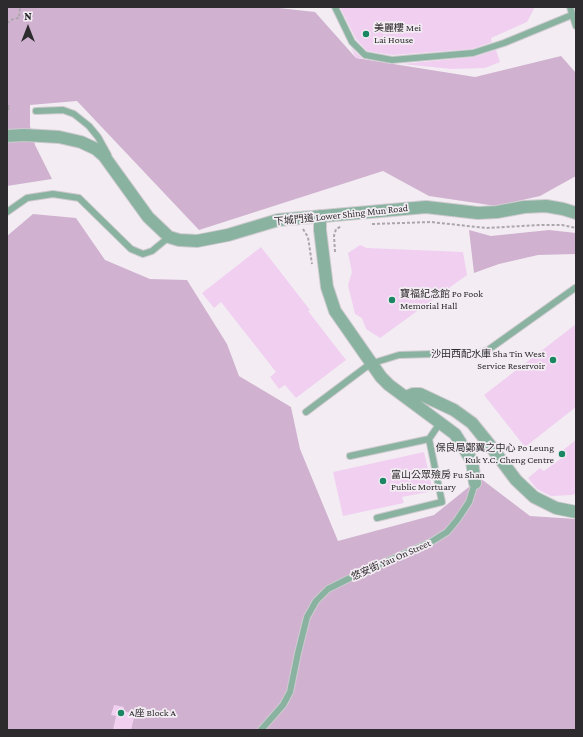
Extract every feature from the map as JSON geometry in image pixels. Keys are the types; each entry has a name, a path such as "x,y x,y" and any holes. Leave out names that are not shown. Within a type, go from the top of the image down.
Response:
{"street":[{"path":"7,136 59,136 81,142 96,149 104,156 148,217 169,237"},
{"name":"下城門道 Lower Shing Mun Road","path":"169,237 179,240 196,241 228,235 278,220 426,207 478,213 498,212 524,207 546,206 576,213"},
{"name":"悠安街 Yau On Street","path":"320,216 320,230 327,286 336,311 380,377 455,434 472,461 475,483"},
{"path":"406,397 413,394 420,394 454,410 472,423 516,480 534,497 556,508 576,512"}],"lane":[{"path":"335,7 352,42 365,55 392,60 473,54 572,15"},
{"path":"570,7 576,26"},
{"path":"36,111 63,110 74,114 89,126 98,137 125,184"},
{"path":"7,212 27,198 53,194 79,198 131,250 143,254 152,251 169,237"},
{"path":"306,412 370,364 399,355 476,354 488,350 575,288"},
{"path":"350,456 429,439 440,423"},
{"path":"377,518 442,502 429,439"},
{"name":"悠安街 Yau On Street","path":"261,730 283,705 290,692 307,617 316,601 328,589 349,578 432,542 447,532 469,502 475,483"}],"path":[{"path":"7,23 19,18 20,7"},
{"path":"7,105 10,108 7,110"},
{"name":"下城門道 Lower Shing Mun Road","path":"372,224 431,222 486,228 540,224 562,225 576,228"},
{"name":"下城門道 Lower Shing Mun Road","path":"336,259 334,236 336,230 343,226"}],"shaded area":[{"path":"7,7 270,7 315,12 356,58 475,77 561,56 576,73 576,176 540,196 496,206 429,196 383,171 199,230 77,101 30,105 30,126 35,145 52,179 7,186"},
{"path":"33,214 76,218 105,260 150,279 187,280 227,344 239,376 291,407 300,449 338,541 434,515 480,478 530,516 576,519 576,730 7,730 7,236"},
{"path":"469,230 491,236 549,230 576,233 576,254 538,255 499,264 474,273"}],"building":[{"path":"340,7 535,7 527,22 491,38 492,42 472,49 392,55 367,51 356,39"},
{"path":"351,48 362,58 363,59 356,58"},
{"path":"496,50 500,62 485,68 451,69 402,64 474,57"},
{"name":"寶福紀念館 Po Fook Memorial Hall","path":"360,245 367,248 463,252 467,275 380,338 366,329 362,318 355,314 348,285 352,272 348,253"},
{"path":"261,247 310,310 308,311 346,360 296,398 285,385 279,389 270,377 276,372 221,302 214,308 202,293"},
{"name":"沙田西配水庫 Sha Tin West Service Reservoir","path":"576,324 576,407 525,447 484,395"},
{"path":"576,440 576,494 551,496 537,489 528,478 540,468 544,471 567,454 563,450"},
{"name":"富山公眾殮房 Fu Shan Public Mortuary","path":"424,452 433,491 402,497 404,503 343,516 333,472"},
{"path":"114,705 124,707 123,711 135,714 131,730 113,730 116,716 111,715"}],"place":[{"name":"美麗樓 Mei Lai House","path":"366,34"},
{"name":"寶福紀念館 Po Fook Memorial Hall","path":"392,300"},
{"name":"沙田西配水庫 Sha Tin West Service Reservoir","path":"553,360"},
{"name":"保良局鄭翼之中心 Po Leung Kuk Y.C. Cheng Centre","path":"562,454"},
{"name":"富山公眾殮房 Fu Shan Public Mortuary","path":"383,481"},
{"name":"A座 Block A","path":"121,713"}]}
